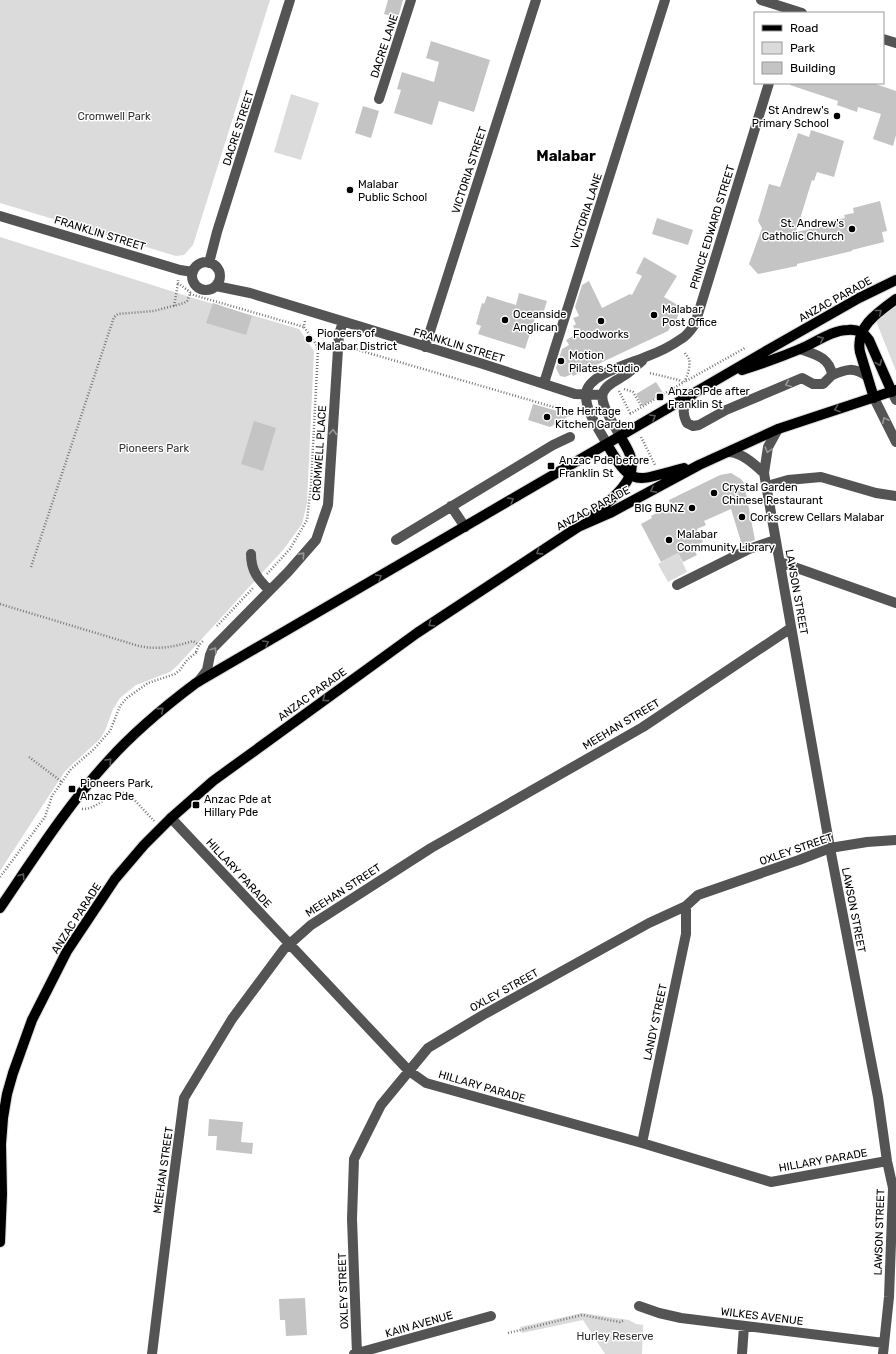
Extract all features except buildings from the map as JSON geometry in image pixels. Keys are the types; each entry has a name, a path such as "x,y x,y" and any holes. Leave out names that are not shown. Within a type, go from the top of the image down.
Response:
{"main road":[{"name":"ANZAC PARADE","path":"0,908 73,804 108,762 162,708 196,683 719,378 859,298 896,280"},
{"path":"874,398 859,345 862,333 871,318 896,299"},
{"path":"719,378 800,349 843,330 849,330 862,333 869,340 895,394"},
{"name":"ANZAC PARADE","path":"0,1242 2,1194 1,1144 3,1118 7,1094 13,1073 32,1020 67,952 115,879 144,845 171,818 213,781 416,634 578,527 610,513 700,465 778,429 874,398 895,394"},
{"path":"578,527 617,494 630,476 632,459 620,436"},
{"path":"607,444 619,465 630,476 638,478 646,478 700,465"}],"street":[{"name":"DACRE STREET","path":"209,263 217,232 290,0"},
{"name":"DACRE LANE","path":"379,99 411,0"},
{"name":"VICTORIA STREET","path":"426,347 536,0"},
{"name":"VICTORIA LANE","path":"544,383 665,0"},
{"path":"761,0 795,9"},
{"path":"884,39 896,43"},
{"name":"PRINCE EDWARD STREET","path":"586,394 587,387 593,380 619,367 648,356 682,339 695,324 769,84"},
{"name":"FRANKLIN STREET","path":"0,216 180,270 193,272"},
{"path":"209,263 213,264 219,270 220,278 216,286 209,290 201,289 193,280 193,272 199,264 209,263"},
{"name":"FRANKLIN STREET","path":"216,286 250,294 307,311 544,383 575,394 602,395"},
{"name":"CROMWELL PLACE","path":"196,683 207,670 213,648 316,540 328,505 338,344 339,334 343,322"},
{"path":"800,349 821,357 827,361 832,375"},
{"name":"PRINCE EDWARD STREET","path":"602,395 605,388 624,376 648,356"},
{"path":"693,394 684,406 682,412 687,423 693,426 699,426 726,410 802,378 813,384 823,384 832,375 849,369 867,376"},
{"path":"586,394 587,405 607,444"},
{"path":"602,395 606,410 620,436"},
{"path":"874,398 896,442"},
{"name":"LAWSON STREET","path":"778,429 768,447 764,473 830,848 878,1097 887,1161 893,1188 892,1298 883,1354"},
{"path":"396,540 553,445 570,437"},
{"path":"729,452 733,452 743,457 764,473"},
{"path":"766,486 788,480 821,477 876,493 896,496"},
{"path":"451,506 465,527"},
{"path":"677,585 749,549 775,540"},
{"path":"251,554 252,570 269,590"},
{"path":"780,562 896,603"},
{"name":"MEEHAN STREET","path":"152,1354 184,1098 232,1019 284,949 311,925 431,848 643,727 791,628"},
{"name":"HILLARY PARADE","path":"171,818 409,1071 426,1083 642,1143 771,1182 887,1161"},
{"name":"OXLEY STREET","path":"356,1354 352,1219 354,1159 381,1105 428,1048 483,1015 649,923 686,906 698,895 830,848 866,842 896,840"},
{"name":"LANDY STREET","path":"642,1143 686,934 686,906"},
{"name":"WILKES AVENUE","path":"639,1306 681,1318 884,1343"},
{"name":"KAIN AVENUE","path":"356,1354 388,1350 491,1316"},
{"path":"742,1354 744,1326"}],"path":[{"path":"174,306 180,270"},
{"path":"178,283 190,292 190,294 304,327 316,344 318,350 311,485 307,520 290,549 214,629"},
{"path":"31,568 114,317 118,314 154,311 184,303 190,294"},
{"path":"304,327 307,311"},
{"path":"338,344 574,413"},
{"path":"642,407 633,392 620,389 631,415 642,407 745,348"},
{"path":"684,383 686,380 689,363 689,359 685,353"},
{"path":"650,373 679,380 684,383"},
{"path":"640,434 656,468"},
{"path":"0,604 138,646 161,648 192,641 199,645"},
{"path":"0,877 42,821 52,796 71,769 106,737 120,706 127,698 148,683 175,674 180,670 209,634"},
{"path":"29,757 62,782"},
{"path":"73,804 83,810 90,809 116,794 124,792 129,794 156,822"},
{"path":"508,1333 582,1315 620,1322 624,1320"}],"green space":[{"name":"Cromwell Park","path":"0,0 270,0 193,245 184,255 176,256 0,203"},
{"path":"291,94 319,103 301,160 274,152"},
{"name":"Pioneers Park","path":"0,237 190,297 299,329 314,351 307,503 302,524 283,550 177,666 170,672 136,685 120,698 113,709 105,731 99,740 65,771 0,871"},
{"path":"896,306 896,371 876,321 883,314"},
{"path":"678,553 687,572 668,582 658,564"},
{"name":"Hurley Reserve","path":"582,1313 629,1320 636,1324 643,1325 642,1354 605,1354 583,1320 522,1333 520,1327"}],"place":[{"name":"St Andrew's Primary School","path":"837,116"},
{"name":"Malabar Public School","path":"350,190"},
{"name":"St. Andrew's Catholic Church","path":"852,229"},
{"name":"Malabar Post Office","path":"654,315"},
{"name":"Oceanside Anglican","path":"505,320"},
{"name":"Foodworks","path":"601,321"},
{"name":"Pioneers of Malabar District","path":"309,339"},
{"name":"Motion Pilates Studio","path":"561,361"},
{"name":"Anzac Pde after Franklin St","path":"660,397"},
{"name":"The Heritage Kitchen Garden","path":"547,417"},
{"name":"Anzac Pde before Franklin St","path":"551,466"},
{"name":"Crystal Garden Chinese Restaurant","path":"714,493"},
{"name":"BIG BUNZ","path":"692,508"},
{"name":"Corkscrew Cellars Malabar","path":"742,517"},
{"name":"Malabar Community Library","path":"669,540"},
{"name":"Pioneers Park, Anzac Pde","path":"72,789"},
{"name":"Anzac Pde at Hillary Pde","path":"196,805"}],"district":[{"name":"Malabar","path":"566,156"}]}
